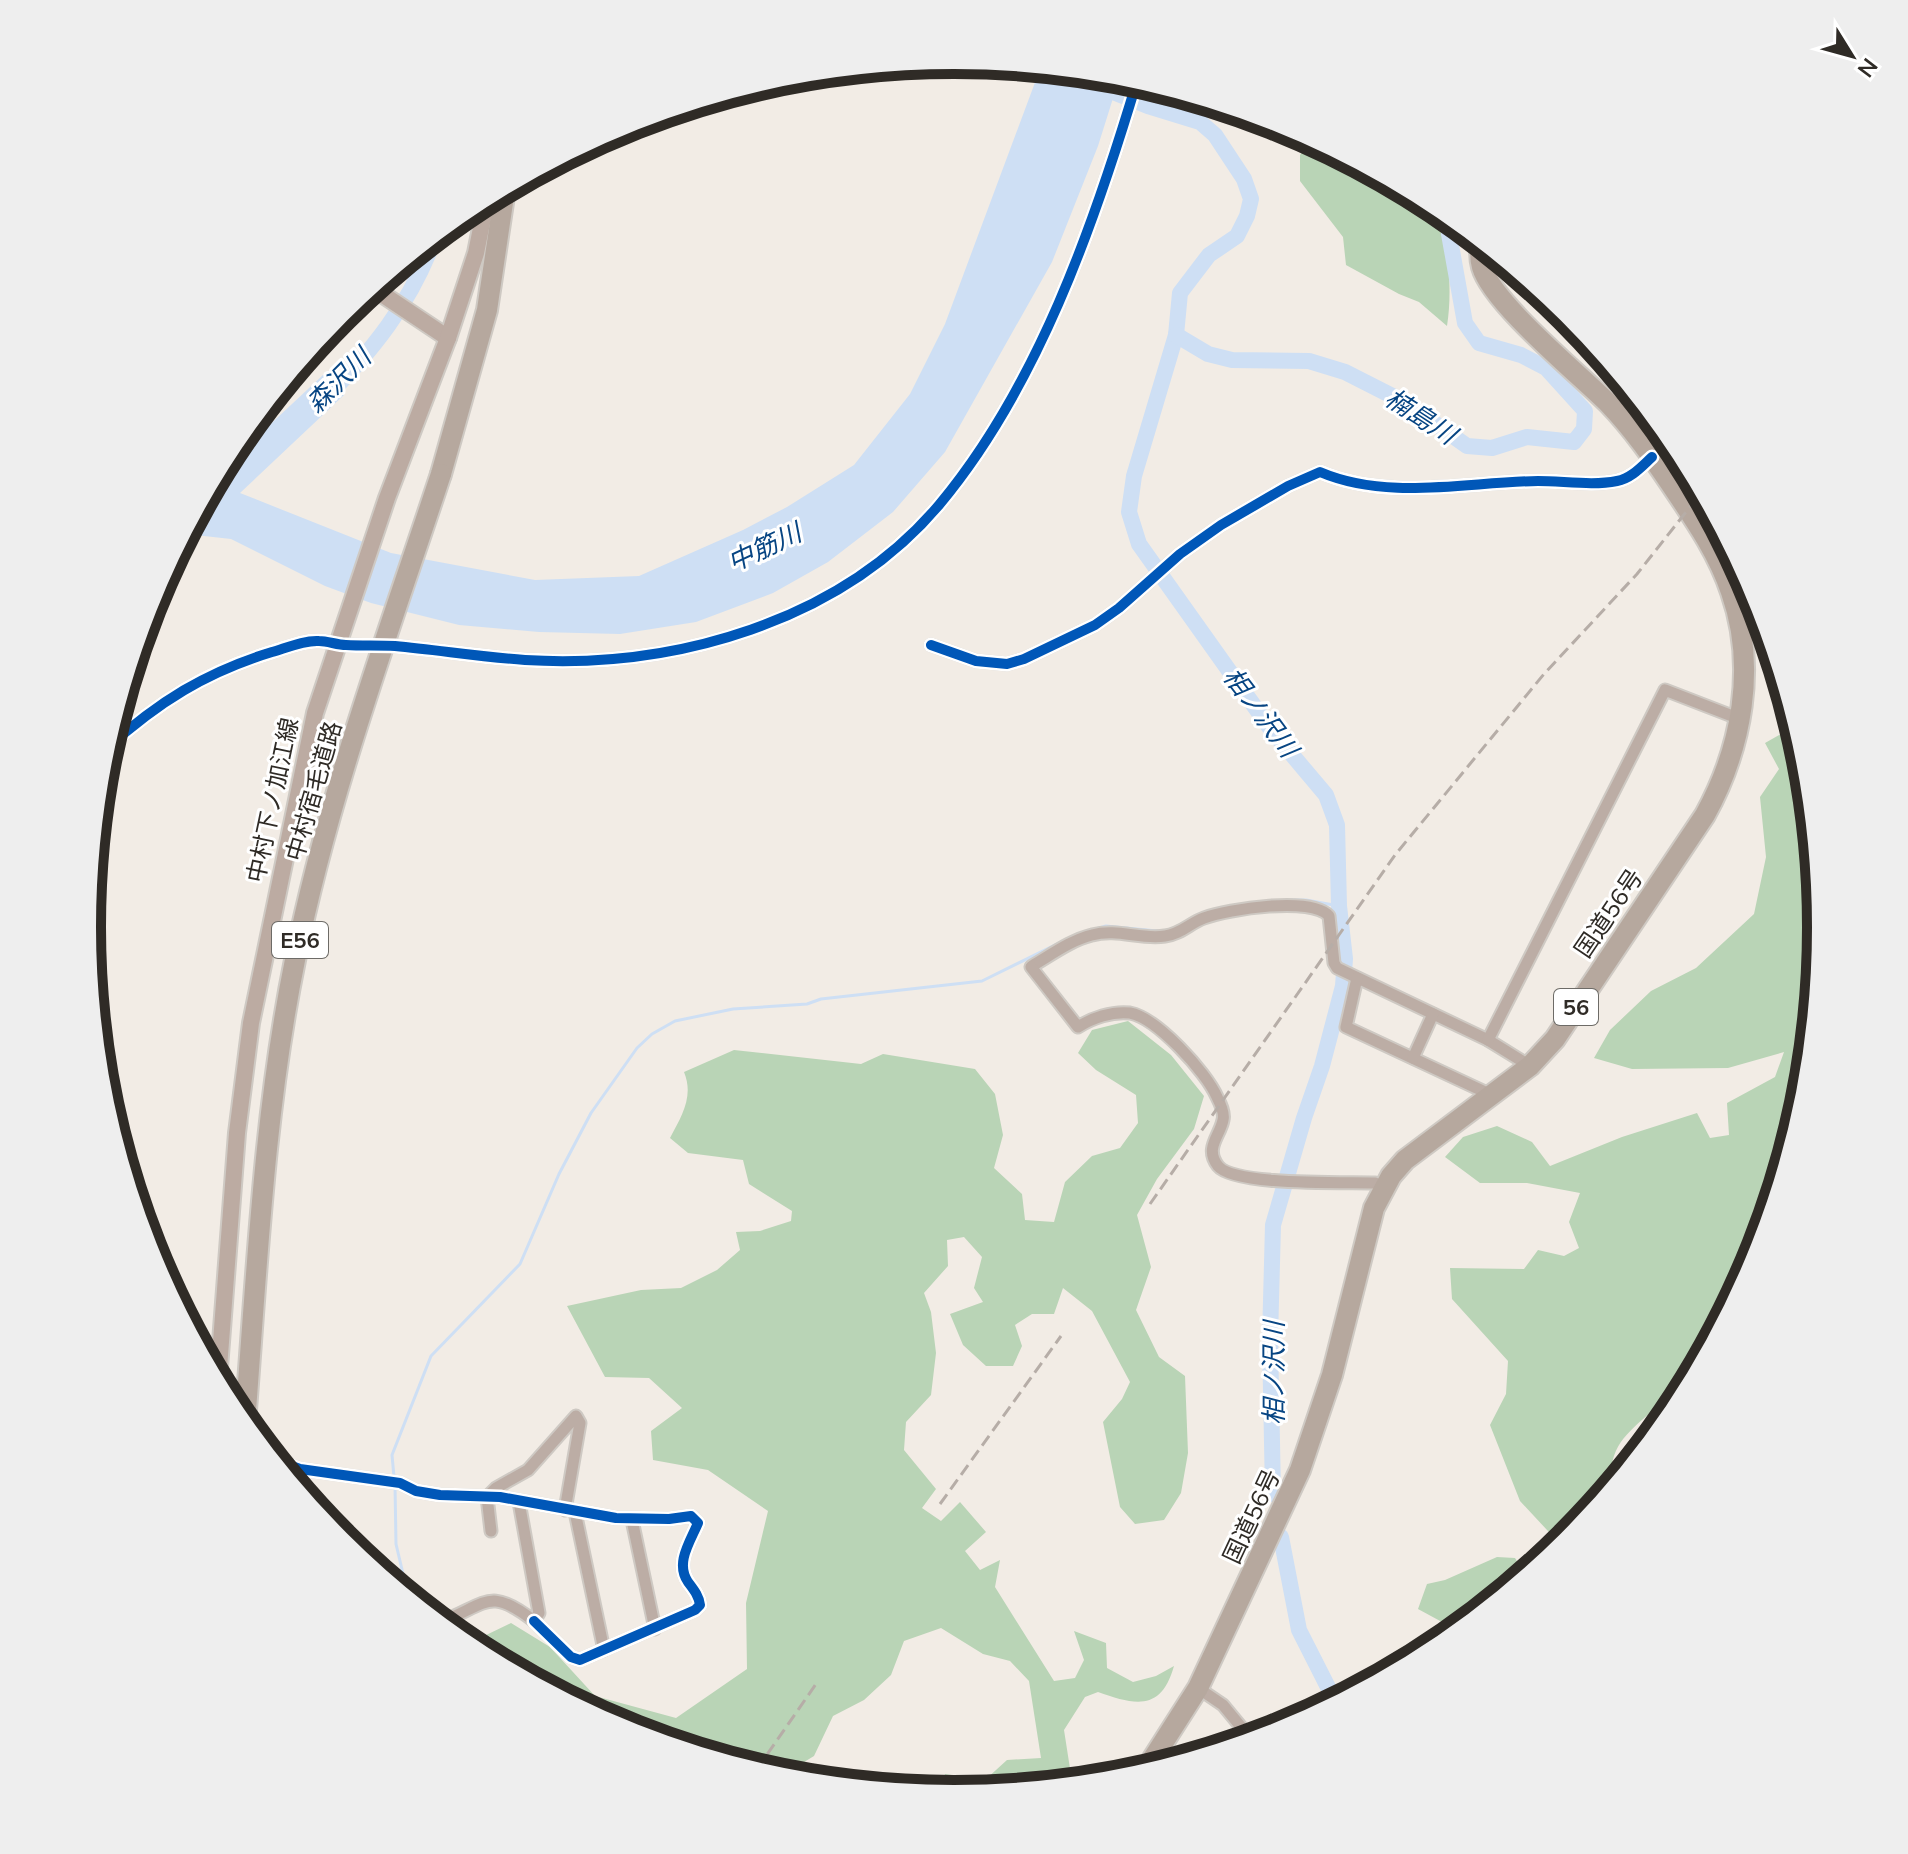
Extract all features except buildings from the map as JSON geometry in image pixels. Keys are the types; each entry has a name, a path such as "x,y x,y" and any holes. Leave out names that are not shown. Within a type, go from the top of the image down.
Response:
{"highway":[{"name":"中村宿毛道路","path":"247,1403 271,1109 295,959 344,771 441,474 487,310 503,204"},
{"name":"国道56号","path":"1155,1756 1198,1688 1285,1505 1313,1436 1374,1208 1383,1188 1405,1160 1530,1066 1555,1039 1705,815 1719,789 1740,719 1745,686 1743,648 1731,592 1701,528 1652,457 1612,407 1491,287 1482,268 1482,257"}],"main road":[{"name":"中村下ノ加江線","path":"220,1360 237,1133 251,1023 315,713 387,498 448,338 476,253 483,216"},
{"path":"383,295 448,338"}],"street":[{"path":"124,733 187,686 241,661 317,640 339,638 527,660 590,660 653,655 713,641 761,625 803,608 854,579 886,556 936,507 969,466 1010,400 1048,323 1083,240 1133,93"},
{"path":"931,645 976,661 1007,664 1024,659 1095,625 1221,525 1288,486 1320,472 1345,482 1373,487 1449,487 1536,481 1616,482 1629,477 1652,457"},
{"path":"1488,1040 1665,690 1740,719"},
{"path":"1383,1188 1375,1183 1251,1179 1218,1166 1212,1153 1213,1142 1223,1121 1223,1112 1216,1094 1199,1069 1176,1044 1152,1024 1132,1013 1091,1019 1078,1027 1032,966 1094,934 1122,932 1164,937 1182,931 1203,918 1292,905 1312,906 1326,911 1329,916 1337,968 1488,1040 1530,1066"},
{"path":"1354,977 1346,1027 1485,1092 1488,1097"},
{"path":"1413,1058 1433,1014"},
{"path":"487,1497 496,1488 528,1470 576,1416 580,1423 570,1511 604,1650"},
{"path":"295,1467 400,1483 428,1493 487,1497 632,1520 691,1516 698,1523 682,1566 683,1574 700,1599 700,1605 655,1629 580,1660 571,1657 516,1607 502,1601 491,1600 453,1617"},
{"path":"487,1497 491,1531"},
{"path":"519,1502 539,1613 534,1621"},
{"path":"632,1520 655,1629"},
{"path":"1198,1688 1223,1705 1243,1729"}],"green space":[{"path":"1304,150 1331,162 1380,188 1440,227 1448,267 1447,326 1419,302 1346,265 1343,237 1300,181 1300,155"},
{"path":"1784,732 1800,816 1807,927 1800,1038 1778,1148 1742,1253 1693,1354 1660,1406 1624,1438 1613,1458 1612,1469 1552,1535 1520,1501 1490,1425 1506,1394 1508,1361 1452,1299 1450,1268 1524,1269 1538,1250 1564,1256 1579,1248 1569,1222 1580,1193 1527,1183 1480,1183 1445,1157 1463,1137 1497,1126 1532,1142 1550,1166 1622,1137 1697,1113 1710,1138 1729,1135 1727,1103 1775,1077 1784,1052 1728,1068 1632,1069 1594,1058 1610,1030 1651,991 1696,968 1754,914 1766,857 1760,797 1779,769 1765,743"},
{"path":"1128,1021 1171,1055 1204,1096 1194,1129 1157,1179 1137,1215 1151,1267 1136,1310 1159,1357 1185,1376 1188,1453 1181,1493 1164,1520 1135,1524 1120,1507 1103,1422 1122,1399 1130,1382 1092,1311 1063,1288 1054,1314 1032,1314 1015,1325 1022,1346 1013,1366 986,1366 963,1345 950,1314 983,1302 974,1288 982,1257 964,1237 947,1240 948,1266 924,1293 931,1312 936,1353 931,1395 906,1422 904,1450 936,1489 922,1508 941,1521 960,1502 986,1532 965,1551 980,1570 1000,1560 995,1587 1054,1681 1075,1678 1084,1660 1074,1631 1106,1643 1107,1668 1133,1682 1156,1676 1174,1666 1162,1691 1154,1698 1135,1702 1098,1692 1085,1697 1064,1730 1071,1772 986,1779 1007,1760 1041,1758 1029,1681 1010,1661 983,1654 941,1628 904,1641 891,1675 864,1700 833,1716 814,1756 798,1766 733,1751 628,1715 527,1666 482,1637 511,1623 550,1647 595,1696 676,1718 747,1669 746,1603 768,1511 708,1470 653,1460 651,1431 682,1408 649,1378 605,1377 567,1306 641,1290 681,1288 717,1270 740,1250 736,1232 760,1231 791,1221 792,1211 749,1184 743,1160 688,1153 670,1138 687,1098 684,1072 734,1050 861,1064 883,1054 975,1069 995,1094 1003,1135 994,1168 1022,1194 1025,1220 1054,1222 1065,1182 1092,1156 1120,1148 1138,1123 1136,1095 1096,1070 1078,1053 1092,1030"},
{"path":"1497,1557 1515,1558 1519,1565 1443,1625 1418,1609 1427,1584 1445,1580"},
{"path":"945,1774 979,1779 944,1780"}],"water":[{"name":"中筋川","path":"1036,78 1116,89 1098,146 1052,262 945,452 893,512 828,562 773,593 696,622 620,634 539,632 459,625 371,603 325,586 231,539 197,535 215,500 256,438 323,375 344,395 240,493 391,553 535,580 639,576 743,530 854,465 910,394 945,324"}],"waterway":[{"name":"相ノ沢川","path":"1100,87 1200,122 1215,135 1244,179 1251,199 1237,236 1209,255 1180,293 1176,335 1134,476 1129,512 1139,544 1272,731 1326,795 1337,825 1339,906 1345,959 1343,986 1273,1225 1270,1339 1273,1494"},
{"name":"楠島川","path":"1176,335 1208,354 1232,360 1309,361 1345,372 1406,403 1467,446 1492,448 1527,437 1574,442 1584,429 1585,411 1546,368 1521,355 1479,343 1465,323 1449,233"},
{"name":"森沢川","path":"322,401 388,325 427,257"},
{"path":"1291,900 1339,906"},
{"path":"1078,934 1106,926 1157,931"},
{"path":"394,1477 392,1455 431,1356 520,1264 559,1174 591,1113 637,1048 652,1034 675,1021 733,1009 807,1004 821,999 982,981 1061,942"},
{"path":"395,1485 396,1544 404,1578"},
{"name":"相ノ沢川","path":"1281,1537 1299,1630 1331,1692"}],"railway":[{"path":"1150,1204 1395,855 1544,674 1637,574 1694,502"},
{"path":"940,1504 1061,1336"},
{"path":"764,1758 816,1684"}],"cycle path":[{"path":"123,735 164,703 204,679 248,660 301,643 319,641 343,645 395,646 525,660 582,661 639,656 695,646 751,630 804,608 854,580 899,546 939,505 974,459 1005,410 1059,303 1102,192 1133,93"},
{"path":"931,645 976,661 1007,664 1024,659 1095,625 1180,554 1221,525 1288,486 1320,472 1346,481 1400,488 1538,481 1598,483 1627,477 1652,457"},
{"path":"295,1467 400,1483 416,1491 440,1495 500,1497 616,1518 669,1519 691,1516 698,1523 683,1560 684,1575 700,1605 695,1610 580,1660 571,1657 534,1621"}]}
